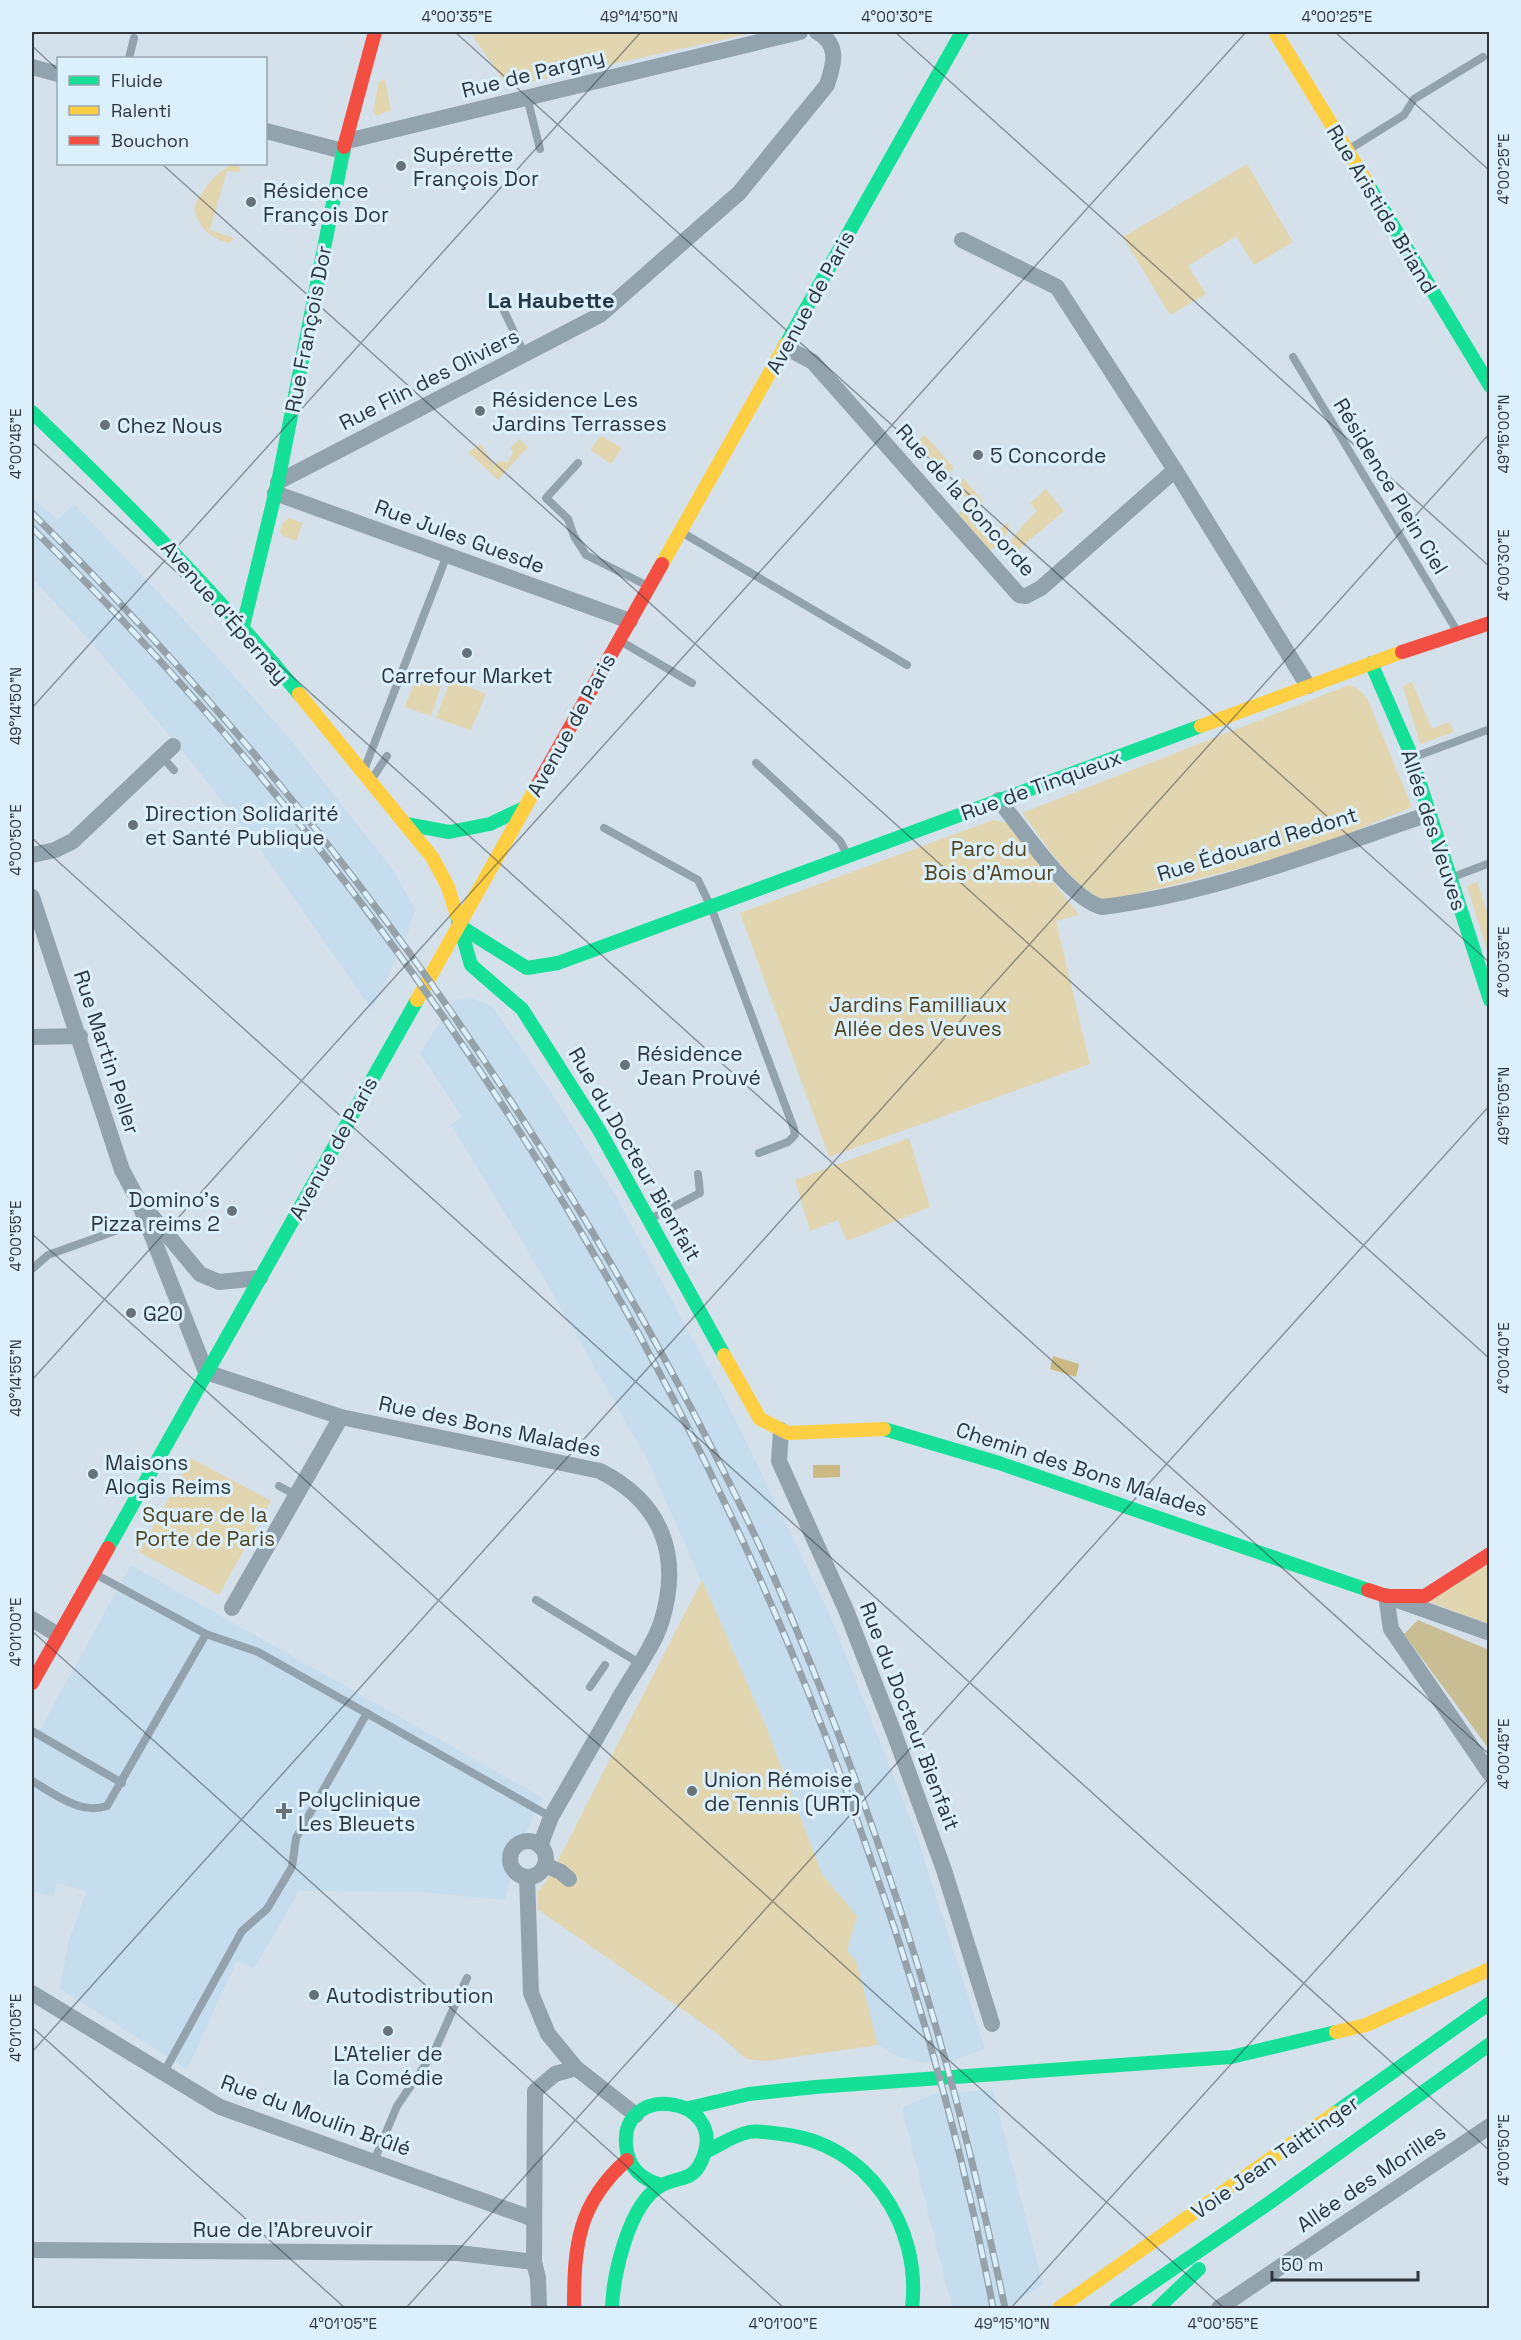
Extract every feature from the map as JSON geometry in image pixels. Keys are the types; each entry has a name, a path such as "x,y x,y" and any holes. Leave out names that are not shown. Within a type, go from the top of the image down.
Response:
{"main road":[{"name":"Rue François Dor","path":"243,626 277,488 345,146 375,32"},
{"name":"Avenue de Paris","path":"32,1683 962,32"},
{"name":"Rue Aristide Briand","path":"1275,32 1490,386"},
{"name":"Avenue d'Épernay","path":"32,412 127,503 243,626 432,857 448,887 459,925"},
{"name":"Rue de Tinqueux","path":"520,986 558,963 1378,660 1490,623"},
{"name":"Allée des Veuves","path":"1378,660 1490,1000"},
{"path":"406,824 449,832 490,824 524,808"},
{"path":"459,925 514,962 520,986"},
{"name":"Rue du Docteur Bienfait","path":"459,925 471,965 520,986 760,1419"},
{"name":"Chemin des Bons Malades","path":"760,1419 788,1433 882,1428 999,1463 1386,1596 1425,1596 1490,1554"},
{"path":"688,2108 749,2094 815,2087 1231,2057 1366,2025 1490,1969"},
{"name":"Voie Jean Taittinger","path":"1059,2308 1490,2003"},
{"name":"Voie Jean Taittinger","path":"1116,2308 1269,2203 1490,2044"},
{"path":"659,2102 673,2102 688,2108 704,2127 707,2151 699,2168 688,2179 674,2184 661,2185 639,2175 627,2160 624,2145 628,2126 636,2115 642,2109 659,2102"},
{"path":"707,2151 750,2132 792,2135 823,2143 861,2168 879,2186 903,2228 910,2249 914,2277 912,2308"},
{"path":"574,2308 574,2257 586,2208 607,2175 627,2160"},
{"path":"612,2308 611,2296 620,2257 636,2215 661,2185"},
{"path":"1158,2308 1269,2203"}],"street":[{"name":"Rue de Pargny","path":"267,130 345,146 527,97 800,32"},
{"name":"Rue Flin des Oliviers","path":"277,488 600,315 739,193 827,85 834,64 834,49 826,36 817,32"},
{"path":"32,67 57,74"},
{"path":"962,240 1057,287 1308,686"},
{"name":"Rue de la Concorde","path":"785,347 813,362 1019,595 1026,596 1041,588 1174,470"},
{"name":"Rue Jules Guesde","path":"277,488 447,555 630,621"},
{"path":"32,855 56,850 73,842 168,751"},
{"name":"Rue Édouard Redont","path":"999,800 1073,891 1091,904 1102,907 1191,891 1220,883 1429,814"},
{"name":"Rue Martin Peller","path":"32,897 80,1036 122,1170 137,1198 206,1372"},
{"path":"32,1037 80,1036"},
{"path":"137,1198 200,1274 219,1282 260,1278"},
{"name":"Rue des Bons Malades","path":"206,1372 341,1417 600,1471 624,1483 644,1503 665,1539 671,1578 661,1625 551,1817 541,1841"},
{"path":"232,1608 341,1417"},
{"name":"Rue du Docteur Bienfait","path":"781,1430 779,1461 846,1610 894,1733 944,1870 992,2024"},
{"path":"1386,1596 1391,1629 1490,1774"},
{"name":"Chemin des Bons Malades","path":"1386,1596 1490,1633"},
{"path":"32,1619 58,1635"},
{"path":"541,1841 546,1856 545,1865 537,1875 527,1877 515,1871 511,1855 523,1842 541,1841"},
{"path":"545,1865 561,1872 569,1879"},
{"path":"527,1877 531,1993 548,2034 576,2068 636,2115"},
{"name":"Rue du Moulin Brûlé","path":"32,1993 220,2107 534,2219"},
{"path":"539,2308 538,2278 534,2262 535,2091 555,2074 576,2068"},
{"name":"Allée des Morilles","path":"1219,2308 1490,2126"},
{"name":"Rue de l'Abreuvoir","path":"32,2250 459,2253 534,2262"}],"lane":[{"path":"129,57 134,38"},
{"path":"1347,150 1404,115 1414,99 1483,57"},
{"path":"527,97 540,148"},
{"path":"504,311 525,355"},
{"name":"Résidence Plein Ciel","path":"1293,357 1458,633"},
{"path":"578,463 546,498 568,519 574,536 586,555 649,586"},
{"path":"680,531 757,574 907,665"},
{"path":"366,778 373,752 447,555"},
{"path":"619,640 692,683"},
{"path":"1411,758 1490,729"},
{"path":"168,751 174,770"},
{"path":"366,778 387,756"},
{"path":"756,764 842,843 848,856"},
{"path":"604,828 698,880 711,907 794,1129 795,1135 789,1142 759,1153"},
{"path":"1450,878 1490,863"},
{"path":"649,1220 700,1193 698,1174"},
{"path":"32,1269 48,1255 146,1220"},
{"path":"279,1486 296,1495"},
{"path":"93,1572 206,1634 258,1652 551,1817"},
{"path":"536,1600 639,1663"},
{"path":"32,1781 82,1808 95,1810 107,1806 206,1634"},
{"path":"591,1687 605,1665"},
{"path":"164,2072 242,1931 267,1910 292,1867 296,1838 367,1713"},
{"path":"32,1731 122,1783"},
{"path":"374,2161 397,2106 434,2052 467,1978"}],"shaded area":[{"path":"32,497 58,520 74,504 176,611 290,739 393,870 415,909 408,932 372,1010 257,845 91,642 32,578"},
{"path":"470,998 492,1006 549,1089 616,1196 730,1409 829,1613 914,1828 985,2049 956,2059 925,2063 899,2057 878,2045 847,1951 857,1916 822,1874 765,1724 647,1459 530,1254 451,1125 462,1117 420,1053 454,1000"},
{"path":"1053,1356 1079,1364 1076,1377 1050,1369"},
{"path":"813,1465 840,1465 840,1477 813,1478"},
{"name":"Polyclinique Les Bleuets","path":"131,1565 543,1798 517,1849 505,1900 424,1892 299,1891 254,1969 237,1961 187,2069 60,1989 68,1944 86,1891 57,1883 53,1896 32,1891 32,1744"},
{"path":"1418,1620 1489,1650 1489,1749 1404,1634"},
{"path":"993,2090 1043,2285 1006,2308 952,2308 902,2108 933,2094"}],"green space":[{"path":"470,32 757,32 508,87"},
{"path":"385,80 391,110 376,116 373,111 379,81"},
{"path":"1247,164 1293,242 1254,265 1236,236 1188,266 1206,294 1170,315 1123,237"},
{"path":"235,165 241,168 239,172 227,171 210,230 234,238 230,243 217,239 207,232 199,222 194,209 209,183 227,167"},
{"path":"925,435 954,468 946,475 916,442"},
{"path":"601,436 622,448 611,464 590,450"},
{"path":"519,439 528,447 498,480 468,452 481,444 494,466 498,461 508,462 513,452 510,448"},
{"path":"963,478 983,501 976,508 996,532 1008,522 1006,535 990,551 958,514 970,502 955,485"},
{"path":"1046,489 1064,511 1009,558 1002,550 1037,511 1030,503"},
{"path":"289,518 303,523 296,541 283,536 280,531 283,522"},
{"path":"420,668 444,677 431,716 405,707"},
{"path":"451,679 486,694 471,730 436,718"},
{"path":"1412,682 1432,729 1449,722 1454,732 1420,744 1403,686"},
{"path":"1349,685 1357,688 1367,698 1412,807 1301,853 1108,901 1094,895 1070,875 1022,813"},
{"name":"Jardins Familliaux Allée des Veuves","path":"993,820 1007,823 1079,915 1056,921 1090,1064 829,1157 740,913"},
{"path":"1477,882 1489,918 1489,956 1467,886"},
{"path":"909,1138 930,1207 847,1241 838,1220 810,1231 795,1180"},
{"name":"Square de la Porte de Paris","path":"191,1458 271,1501 219,1595 139,1552"},
{"path":"1489,1563 1489,1624 1429,1602"},
{"name":"Union Rémoise de Tennis (URT)","path":"702,1580 765,1724 822,1874 857,1916 847,1951 856,1961 878,2045 767,2061 746,2059 719,2035 537,1909 538,1892 551,1874"}],"railway":[{"path":"32,513 119,602 201,692 280,785 355,880 427,977 496,1078 562,1181 664,1358 756,1538 811,1664 846,1754 909,1936 936,2028 961,2120 1005,2308"},
{"path":"32,528 168,670 296,820 416,978 526,1142 626,1311 717,1487 798,1667 868,1851 906,1963 955,2135 993,2308"}],"traffic: fast":[{"path":"786,344 962,32"},
{"path":"243,626 278,482 344,147"},
{"path":"1369,186 1490,386"},
{"path":"32,412 170,549 299,694"},
{"path":"1371,663 1409,750 1490,1000"},
{"path":"458,925 527,968 558,963 1201,726"},
{"path":"406,824 449,832 490,824 524,808"},
{"path":"457,916 471,965 522,1009 599,1130 724,1355"},
{"path":"108,1548 417,1000"},
{"path":"884,1429 999,1463 1368,1590"},
{"path":"1335,2113 1490,2003"},
{"path":"689,2108 749,2094 815,2087 1231,2057 1336,2032"},
{"path":"1116,2308 1269,2203 1490,2044"},
{"path":"612,2308 616,2277 625,2240 640,2207 650,2194 662,2185 694,2172 702,2160 707,2138 701,2121 687,2109 670,2104 652,2105 637,2114 627,2129 627,2152 635,2169 644,2177 661,2185"},
{"path":"707,2151 743,2133 753,2131 781,2134 812,2140 839,2153 863,2171 882,2193 898,2219 908,2247 913,2277 912,2308"},
{"path":"1158,2308 1199,2269"}],"traffic: slow":[{"path":"1275,32 1369,186"},
{"path":"662,564 786,344"},
{"path":"1201,726 1402,652"},
{"path":"299,694 432,857 448,887 457,916"},
{"path":"417,1000 537,786"},
{"path":"724,1355 760,1419 788,1433 884,1429"},
{"path":"1336,2032 1366,2025 1490,1969"},
{"path":"1059,2308 1335,2113"}],"traffic: jam":[{"path":"344,147 375,32"},
{"path":"537,786 662,564"},
{"path":"1402,652 1490,623"},
{"path":"32,1683 108,1548"},
{"path":"1368,1590 1386,1596 1425,1596 1490,1554"},
{"path":"574,2308 575,2264 582,2226 598,2192 627,2160"}],"place":[{"name":"Supérette François Dor","path":"401,166"},
{"name":"Résidence François Dor","path":"251,202"},
{"name":"Résidence Les Jardins Terrasses","path":"480,411"},
{"name":"Chez Nous","path":"105,425"},
{"name":"5 Concorde","path":"978,455"},
{"name":"Carrefour Market","path":"467,653"},
{"name":"Direction Solidarité et Santé Publique","path":"133,825"},
{"name":"Résidence Jean Prouvé","path":"625,1065"},
{"name":"Domino's Pizza reims 2","path":"232,1211"},
{"name":"G20","path":"131,1313"},
{"name":"Maisons Alogis Reims","path":"93,1474"},
{"name":"Union Rémoise de Tennis (URT)","path":"692,1791"},
{"name":"Polyclinique Les Bleuets","path":"284,1811"},
{"name":"Autodistribution","path":"314,1995"},
{"name":"L'Atelier de la Comédie","path":"388,2031"}],"district":[{"name":"La Haubette","path":"551,300"}],"park label":[{"name":"Parc du Bois d'Amour","path":"989,860"}]}
